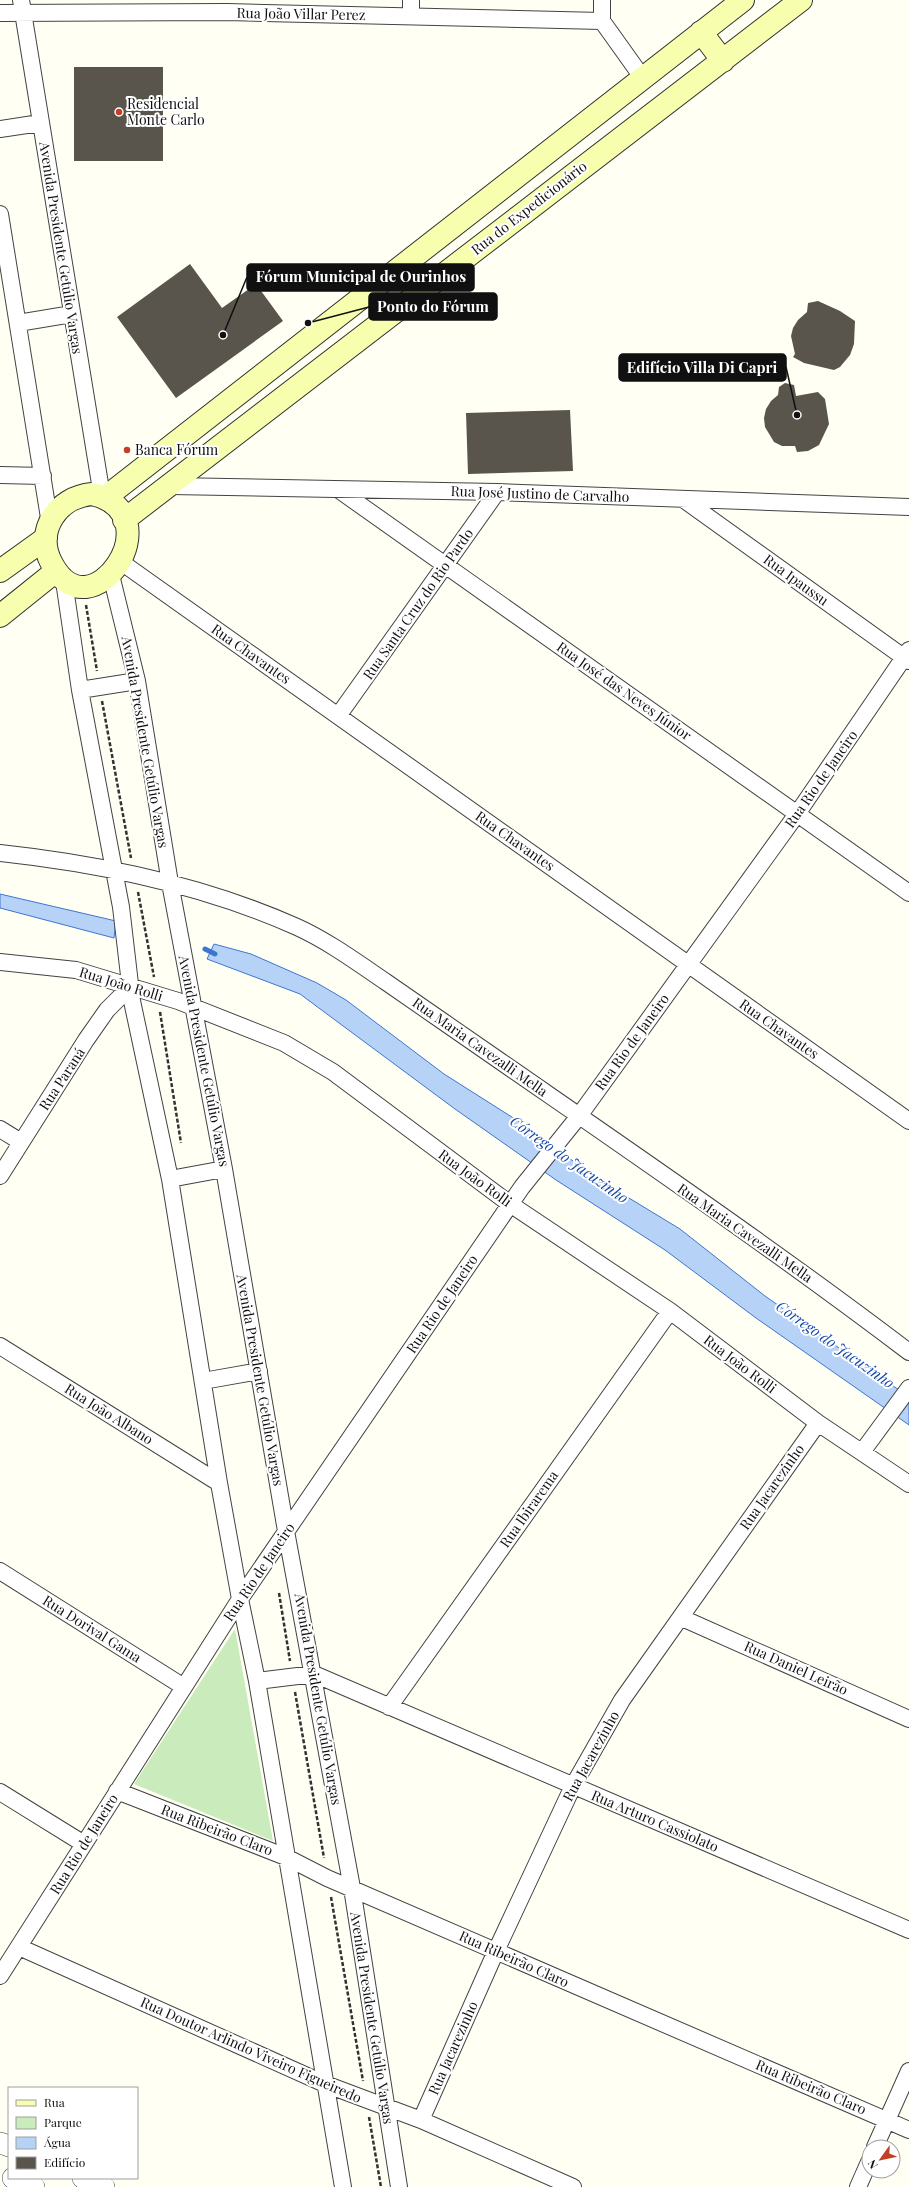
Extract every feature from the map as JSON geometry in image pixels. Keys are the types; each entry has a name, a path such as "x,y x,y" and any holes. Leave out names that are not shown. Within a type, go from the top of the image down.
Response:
{"main road":[{"path":"104,497 642,77 743,0"},
{"name":"Rua do Expedicionário","path":"124,520 459,263 663,104 723,61 801,0"},
{"path":"701,32 723,61"},
{"path":"438,236 459,263"},
{"path":"92,494 104,497 118,509 124,520 127,542 116,568 102,582 88,586 78,586 60,576 50,561 48,531 53,515 68,500 79,495 92,494"},
{"path":"0,571 48,531"},
{"path":"0,616 60,576"}],"street":[{"path":"602,0 602,21 642,77"},
{"name":"Rua João Villar Perez","path":"0,13 22,7 227,6 411,8 602,21"},
{"name":"Avenida Presidente Getúlio Vargas","path":"22,7 40,123 104,497"},
{"path":"0,129 40,123"},
{"path":"0,214 43,476 48,531"},
{"path":"18,323 72,314"},
{"path":"0,475 43,476"},
{"name":"Rua José Justino de Carvalho","path":"170,486 497,492 909,507"},
{"name":"Rua José das Neves Júnior","path":"339,490 909,893"},
{"name":"Rua Santa Cruz do Rio Pardo","path":"338,716 497,492"},
{"name":"Rua Ipaussu","path":"683,499 907,656"},
{"name":"Avenida Presidente Getúlio Vargas","path":"116,568 137,681 170,883 224,1168 286,1531 314,1674 352,1888 385,2107 399,2187"},
{"name":"Rua Chavantes","path":"116,568 338,716 909,1121"},
{"path":"60,576 114,870 130,987 170,1179 204,1381 218,1483 257,1681 343,2187"},
{"name":"Rua Rio de Janeiro","path":"0,1976 240,1599 510,1204 579,1116 797,814 907,656"},
{"path":"80,690 137,681"},
{"name":"Rua Maria Cavezalli Mella","path":"0,853 46,858 114,870 170,883 237,902 300,928 360,964 579,1116 850,1307 909,1352"},
{"name":"Rua João Rolli","path":"0,962 76,970 178,1001 194,1009 238,1024 284,1043 333,1072 510,1204 670,1311 818,1423 909,1484"},
{"name":"Rua Paraná","path":"0,1176 99,1022 130,987"},
{"path":"0,1129 21,1142"},
{"path":"170,1179 224,1168"},
{"name":"Rua Ibirarema","path":"389,1707 670,1311"},
{"name":"Rua João Albano","path":"0,1346 218,1483"},
{"path":"204,1381 259,1371"},
{"path":"862,1452 909,1388"},
{"name":"Rua Jacarezinho","path":"421,2120 496,1951 573,1786 622,1700 682,1618 818,1423"},
{"name":"Rua Dorival Gama","path":"0,1571 184,1687"},
{"name":"Rua Daniel Leirão","path":"682,1618 909,1719"},
{"path":"257,1681 314,1674"},
{"name":"Rua Arturo Cassiolato","path":"314,1674 909,1930"},
{"name":"Rua Ribeirão Claro","path":"117,1791 286,1857 352,1888 909,2130"},
{"path":"0,1792 84,1844"},
{"name":"Rua Doutor Arlindo Viveiro Figueiredo","path":"19,1946 325,2084 421,2120 573,2187"},
{"path":"879,2139 909,2071"},
{"path":"15,2179 34,2187"},
{"path":"85,2179 104,2187"}],"green space":[{"path":"235,1629 273,1841 134,1784"}],"water":[{"path":"0,894 116,921 114,938 0,908"},
{"path":"214,944 251,954 317,983 346,1000 444,1074 526,1126 596,1178 680,1229 765,1296 909,1397 909,1425 756,1318 665,1250 556,1180 455,1109 300,994 207,959"}],"building":[{"name":"Residencial Monte Carlo","path":"74,67 163,67 163,161 74,161"},
{"path":"190,264 222,308 256,284 283,321 176,398 117,317"},
{"path":"818,301 840,311 855,321 854,344 850,355 840,367 834,370 804,363 793,357 795,354 791,336 793,328 798,320 807,312 808,303"},
{"path":"785,383 794,385 796,396 818,392 825,399 829,424 819,445 808,451 797,452 795,446 782,446 774,442 765,427 764,418 766,409 771,401 778,395 779,387"},
{"path":"570,410 573,471 468,474 466,413"}],"waterway":[{"name":"Córrego do Jacuzinho","path":"205,949 215,954"}],"place":[{"name":"Residencial Monte Carlo","path":"119,112"},
{"name":"Ponto do Fórum","path":"308,323"},
{"name":"Fórum Municipal de Ourinhos","path":"223,335"},
{"name":"Edifício Villa Di Capri","path":"797,415"},
{"name":"Banca Fórum","path":"127,450"}]}
